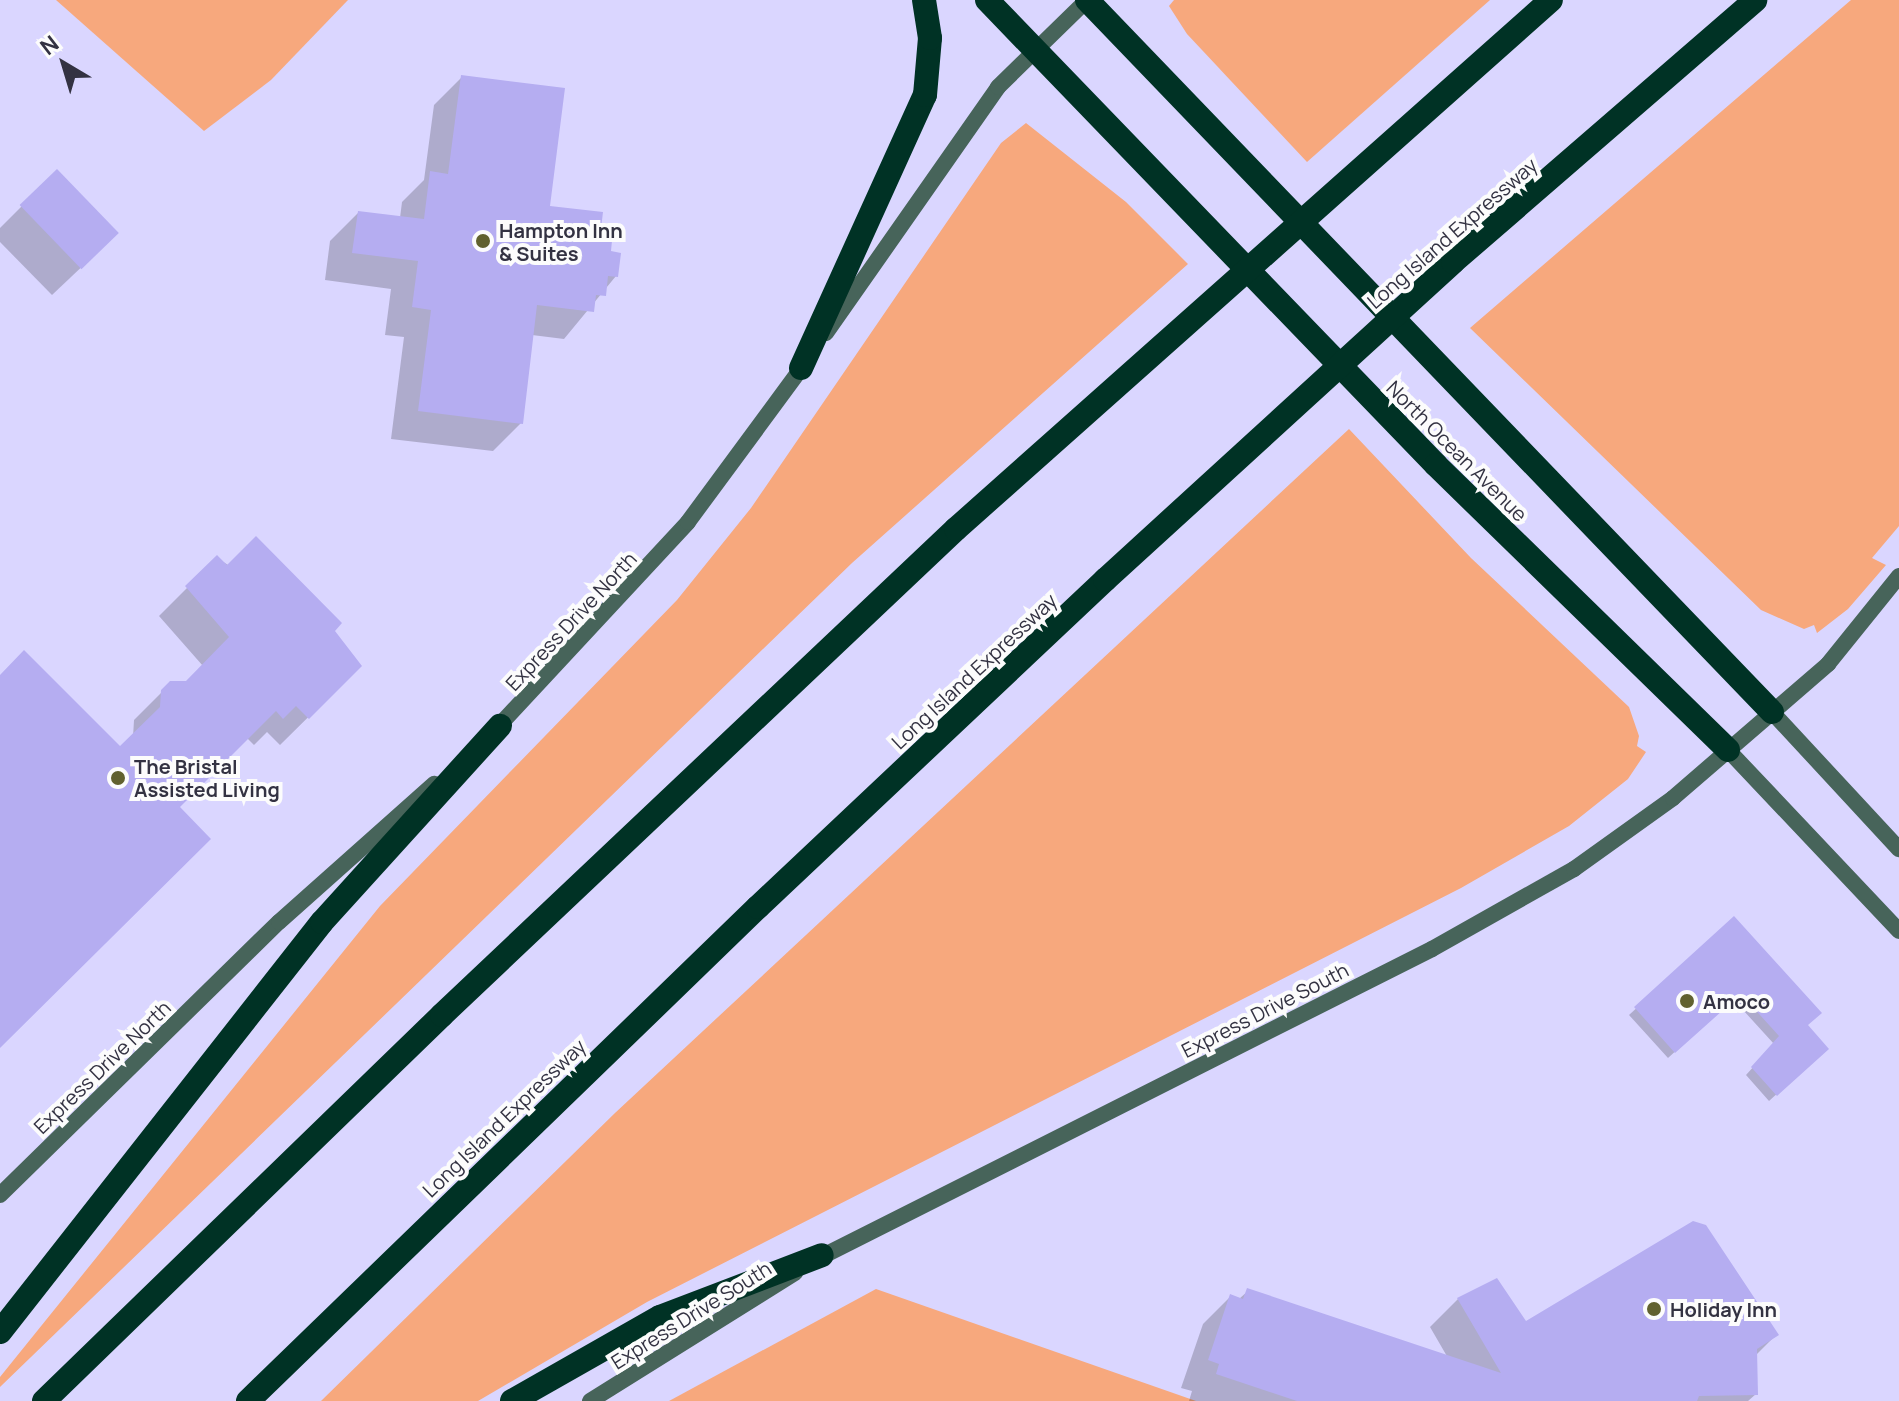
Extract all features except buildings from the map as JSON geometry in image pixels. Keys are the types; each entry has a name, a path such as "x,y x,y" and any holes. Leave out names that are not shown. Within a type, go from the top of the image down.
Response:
{"highway":[{"path":"801,368 925,95 930,38 924,0"},
{"name":"North Ocean Avenue","path":"987,0 1154,177 1436,465 1728,750"},
{"path":"1087,0 1491,415 1772,712"},
{"path":"44,1401 453,1004 956,529 1551,0"},
{"name":"Long Island Expressway","path":"248,1401 758,907 1105,580 1453,262 1755,0"},
{"path":"0,1332 322,922 500,726"},
{"path":"512,1401 660,1317 822,1255"}],"main road":[{"name":"Express Drive North","path":"0,1195 279,922 500,726 688,522 801,368 998,87 1087,0"},
{"name":"Express Drive South","path":"590,1401 684,1347 822,1255 1516,906 1673,798 1828,664 1899,576"},
{"path":"1772,712 1899,849"},
{"name":"North Ocean Avenue","path":"1728,750 1899,931"}],"shaded area":[{"path":"56,0 348,0 271,80 204,131"},
{"path":"1174,0 1490,0 1307,162 1187,34 1169,6"},
{"path":"1851,0 1899,0 1899,526 1872,558 1886,565 1848,609 1817,633 1814,625 1804,629 1761,610 1470,328"},
{"path":"1026,123 1126,202 1188,264 852,563 0,1387 0,1377 380,906 677,600 751,508 1001,143"},
{"path":"1349,429 1471,558 1629,707 1639,736 1637,746 1646,752 1628,779 1569,826 1461,888 647,1302 478,1401 321,1401 615,1113"},
{"path":"876,1289 1196,1401 669,1401"}],"place":[{"name":"Hampton Inn & Suites","path":"483,241"},
{"name":"The Bristal Assisted Living","path":"118,778"},
{"name":"Amoco","path":"1687,1001"},
{"name":"Holiday Inn","path":"1654,1309"}]}
